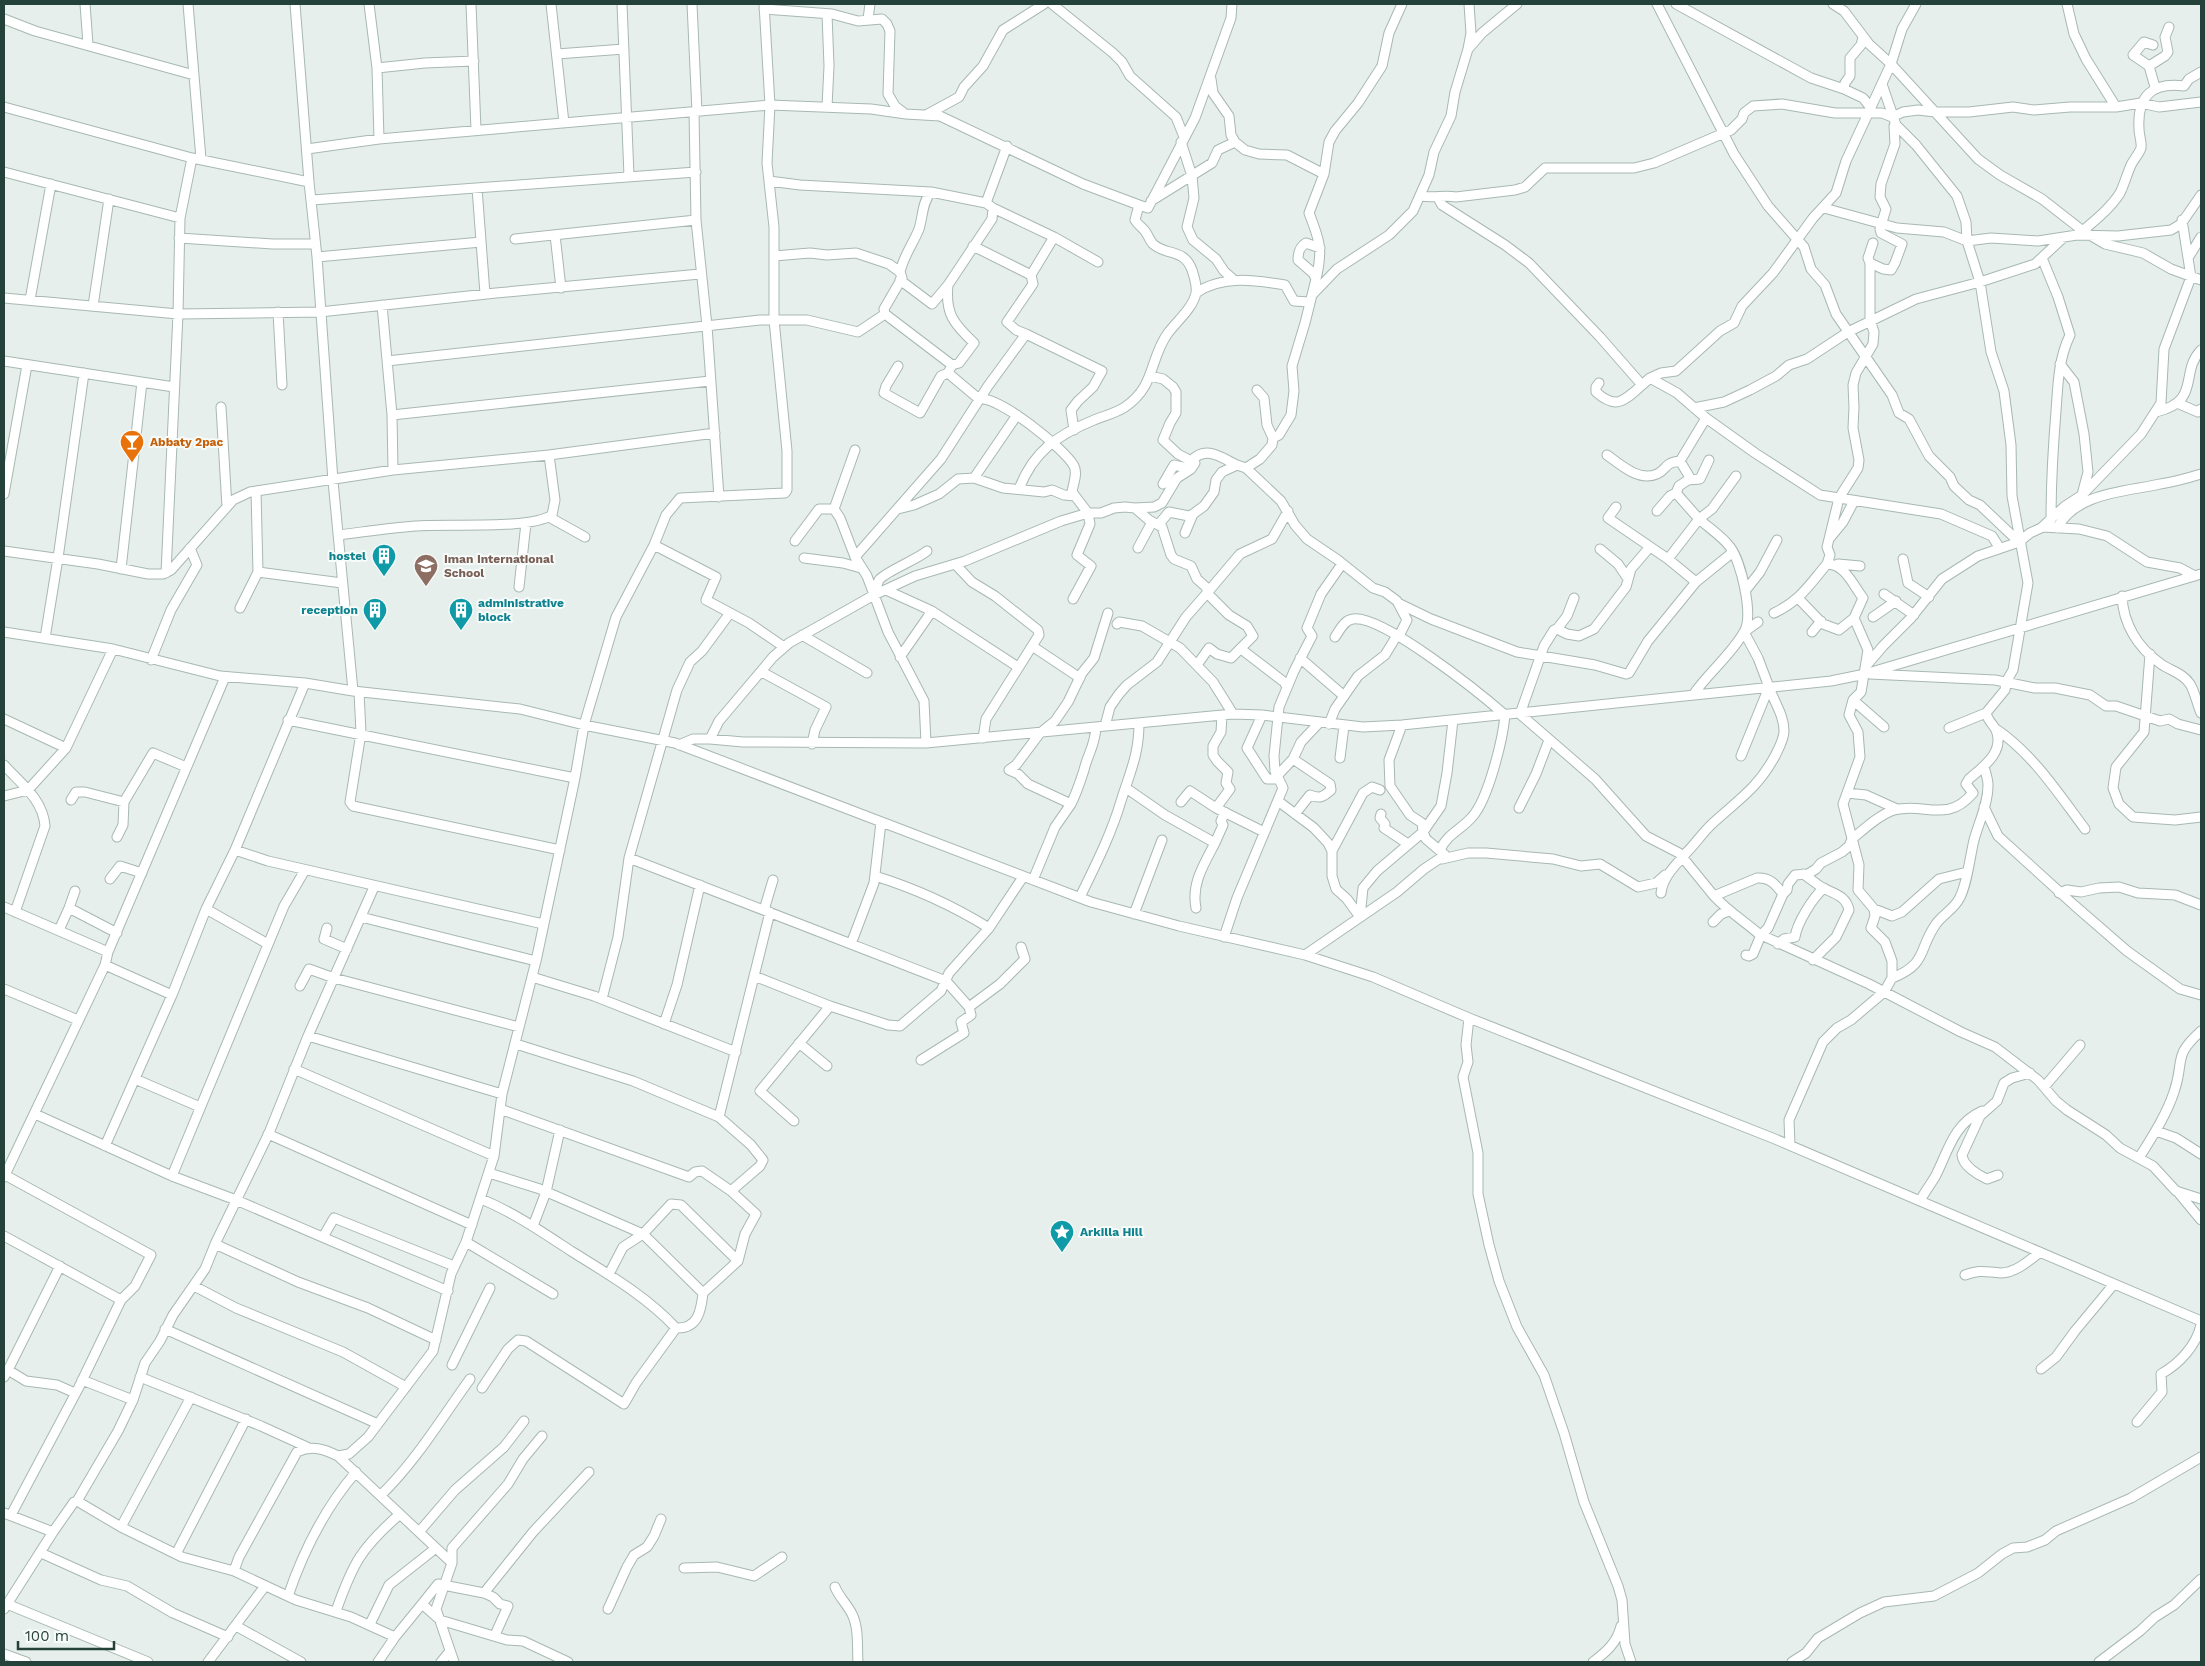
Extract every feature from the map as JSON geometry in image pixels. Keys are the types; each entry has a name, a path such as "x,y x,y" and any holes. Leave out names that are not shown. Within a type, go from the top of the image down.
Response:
{"street":[{"path":"85,4 88,44"},
{"path":"166,573 178,314 180,218 197,159 194,75 188,4"},
{"path":"295,4 342,583 361,733 350,802 353,806 560,850"},
{"path":"368,4 377,68 379,139"},
{"path":"471,4 476,130"},
{"path":"552,4 564,123"},
{"path":"622,4 629,176"},
{"path":"692,4 696,112 696,220 700,274 707,326 719,497"},
{"path":"868,19 870,4"},
{"path":"926,115 959,96 964,86 983,66 1003,30 1044,4"},
{"path":"1052,4 1114,53 1130,76 1176,118 1192,176 1194,198 1187,227 1193,240 1216,258 1224,271 1234,280"},
{"path":"306,148 476,130 770,105 871,108 906,114 940,116 1007,146 1083,184 1148,208 1204,98 1210,74 1231,18 1232,4"},
{"path":"1274,438 1280,435 1290,415 1294,391 1292,366 1321,258 1320,248 1309,213 1324,174 1329,142 1335,130 1358,104 1382,66 1389,33 1402,4"},
{"path":"1019,489 1029,467 1051,442 1125,407 1146,386 1156,356 1167,334 1181,320 1196,293 1204,288 1234,280 1284,285 1294,301 1311,298 1337,269 1389,236 1413,211 1429,175 1434,152 1451,116 1455,92 1471,33 1469,4"},
{"path":"1468,49 1482,33 1517,4"},
{"path":"1657,4 1734,154 1768,206 1804,247 1811,269 1825,285 1836,314 1892,395 1899,413 1908,418 1929,456 1950,477 1954,486 1969,500 1980,505 2019,542"},
{"path":"1676,4 1810,78 1844,89 1863,98 1870,111"},
{"path":"1833,4 1847,15 1864,42 1891,64 1978,159 2042,199 2080,233"},
{"path":"1599,383 1596,387 1596,392 1605,400 1614,403 1625,400 1650,378 1661,373 1676,371 1720,331 1734,323 1742,306 1773,273 1787,251 1836,193 1846,161 1891,64 1902,29 1916,4"},
{"path":"2067,4 2074,34 2082,52 2116,107"},
{"path":"338,1456 349,1454 368,1436 433,1350 454,1266 466,1242 494,1156 502,1094 536,961 575,778 584,725 616,617 654,545 666,515 680,498 784,493 787,490 787,451 774,320 774,227 767,164 770,105 764,6 827,14 858,21 882,19 889,27 888,94 895,106 906,114"},
{"path":"827,14 829,66 827,107"},
{"path":"4,19 35,31 88,44 194,75"},
{"path":"2149,66 2168,52 2164,37 2169,28"},
{"path":"1844,89 1845,83 1850,76 1850,58 1864,42"},
{"path":"2153,45 2144,42 2133,55 2149,66 2155,88"},
{"path":"557,54 624,50"},
{"path":"377,68 425,63 474,61"},
{"path":"2080,233 2108,208 2120,192 2132,164 2142,147 2139,128 2141,103 2146,94 2155,88 2177,84 2184,86 2189,79 2201,72"},
{"path":"1210,74 1213,93 1229,116 1231,135 1235,142 1245,150 1259,154 1287,155 1324,174"},
{"path":"1870,263 1883,269 1891,270 1902,244 1881,233 1881,224 1886,209 1880,197 1880,184 1894,144 1894,121 1882,84"},
{"path":"1894,121 1914,110 1980,112 2013,107 2034,110 2070,106 2116,107 2141,103 2159,107 2201,102"},
{"path":"1421,196 1438,198 1516,190 1525,187 1545,168 1587,169 1640,166 1662,160 1724,134 1741,121 1744,113 1753,106 1782,104 1835,113 1870,111 1882,113 1894,121 1957,196 1966,222 1967,241 1980,282 1991,352 2004,391 2011,445 2012,496 2028,583 2020,617 2021,628 2013,670 2006,682 2005,690 1986,713 1949,728"},
{"path":"4,106 197,159 309,182"},
{"path":"1151,201 1212,163 1218,150 1235,142"},
{"path":"774,256 810,253 827,255 856,253 878,259 932,304 948,285 992,219 989,206 1007,146"},
{"path":"4,172 180,218"},
{"path":"312,200 696,172"},
{"path":"769,182 800,186 931,192 989,206 1054,237 1098,262"},
{"path":"30,300 51,184"},
{"path":"477,188 485,294"},
{"path":"931,192 926,197 920,225 905,254 900,276 884,309 885,314 950,369 979,399"},
{"path":"1824,208 1897,228 1944,232 1967,241 1991,238 2038,241 2080,233 2093,236 2160,232 2177,228 2201,194"},
{"path":"1438,198 1442,205 1505,245 1529,263 1600,337 1642,385"},
{"path":"93,306 109,199"},
{"path":"1138,205 1135,220 1138,225 1144,229 1154,244 1176,252 1185,258 1192,270 1196,293"},
{"path":"514,239 696,220"},
{"path":"1866,670 1883,646 1914,615 1942,580 1978,556 1999,547 2019,542 2042,527 2065,506 2082,495 2141,434 2156,412 2162,394 2164,349 2191,277 2182,220"},
{"path":"554,235 561,288"},
{"path":"2093,236 2105,244 2143,253 2191,277 2201,280"},
{"path":"2188,258 2201,236"},
{"path":"1054,237 1031,276 1033,284 1007,322 1016,330 1102,371 1093,387 1071,410 1074,430"},
{"path":"1694,408 1724,402 1750,390 1776,376 1789,365 1807,359 1848,332 1916,299 1980,282 2035,264 2064,237"},
{"path":"179,238 273,244 315,244"},
{"path":"317,257 481,242"},
{"path":"1831,564 1827,547 1839,498 1858,468 1859,460 1852,428 1854,407 1853,384 1856,373 1873,344 1874,332 1870,320 1870,263 1868,258 1873,242"},
{"path":"1316,279 1313,273 1298,260 1298,252 1306,243 1320,248"},
{"path":"973,246 1031,276"},
{"path":"2042,258 2058,297 2070,336 2062,351 2060,364 2051,472 2051,520"},
{"path":"4,298 178,314 320,312 700,274"},
{"path":"898,366 884,393 920,414 941,376 958,363 974,343 956,326 950,311 947,294 948,285"},
{"path":"382,305 392,415 394,470"},
{"path":"278,312 282,385"},
{"path":"387,361 774,320 807,320 858,332 885,314"},
{"path":"854,557 941,459 979,399 1026,334"},
{"path":"2156,412 2170,408 2178,403 2186,393 2194,360 2201,350"},
{"path":"4,361 174,387"},
{"path":"2060,364 2074,382 2084,434 2088,472 2082,495"},
{"path":"4,494 28,365"},
{"path":"45,638 84,374"},
{"path":"1150,376 1162,379 1174,387 1176,392 1176,413 1163,440 1191,465"},
{"path":"1650,378 1677,393 1706,418 1820,495 1941,514 1992,536 1999,547"},
{"path":"392,415 710,381"},
{"path":"121,569 142,382"},
{"path":"1138,548 1155,523 1169,512 1189,516 1204,506 1214,492 1216,480 1222,472 1241,466 1266,453 1272,445 1274,438 1267,424 1264,398 1257,390"},
{"path":"979,399 986,398 1016,415 1051,442 1074,466 1076,475 1072,492 1088,513 1090,524 1077,555 1091,566 1073,599"},
{"path":"2178,403 2198,412 2201,409"},
{"path":"221,408 227,507"},
{"path":"974,478 1016,415"},
{"path":"1680,461 1706,418"},
{"path":"4,551 58,558 148,574 166,573 233,500 256,491 333,481 394,470 548,455 715,433"},
{"path":"834,509 855,450"},
{"path":"710,739 719,721 773,657 802,635 874,595 915,576 955,564 1035,531 1088,513 1101,513 1114,508 1154,507 1162,503 1177,478 1191,465 1197,455 1208,452 1241,466 1281,501 1295,525 1307,539 1373,588 1391,596 1400,604 1509,649 1595,665 1626,674 1629,673 1648,641 1696,582 1733,552"},
{"path":"338,535 416,526 526,523 549,517 552,515 555,500 548,455"},
{"path":"1607,455 1641,476 1658,474 1669,462 1680,461"},
{"path":"1657,511 1670,496 1676,493 1679,486 1688,480 1700,479 1709,460"},
{"path":"1680,461 1689,476 1688,480"},
{"path":"1163,484 1174,465 1191,465"},
{"path":"2057,528 2063,518 2085,503 2118,491 2159,485 2201,474"},
{"path":"1668,559 1699,519 1712,510 1736,476"},
{"path":"898,509 914,505 938,494 958,479 974,478 1003,488 1044,492 1052,490 1064,496 1075,496"},
{"path":"240,608 258,572 256,491"},
{"path":"1676,493 1699,519 1730,546 1733,552 1748,605 1749,620 1744,632"},
{"path":"1829,539 1843,522 1854,501"},
{"path":"795,541 819,509 825,507 834,509 840,518 854,557 874,595 888,632 924,701 926,743"},
{"path":"1616,507 1608,518 1649,548 1668,559 1696,582"},
{"path":"1135,508 1164,529 1174,559 1191,566 1197,579 1207,588 1207,593 1229,615 1247,626 1253,636 1231,658 1217,654 1209,648 1197,665"},
{"path":"1033,880 1056,827 1071,804 1081,783 1084,769 1110,707 1127,685 1157,662 1186,617 1240,554 1272,539 1288,511"},
{"path":"1185,533 1193,514"},
{"path":"549,517 585,537"},
{"path":"519,587 526,523"},
{"path":"2042,527 2079,530 2107,536 2147,562 2180,568 2198,575"},
{"path":"1745,591 1760,572 1778,540"},
{"path":"654,545 716,577 706,600 749,622 784,647"},
{"path":"151,660 171,610 196,565 190,548"},
{"path":"1557,629 1567,634 1579,636 1594,629 1626,587 1631,569 1649,548"},
{"path":"1600,549 1618,564 1628,579"},
{"path":"874,595 879,580 927,551"},
{"path":"804,558 842,563 861,568"},
{"path":"1903,559 1908,583 1929,597"},
{"path":"955,564 972,582 995,596 1038,630 1039,635 986,719 982,738"},
{"path":"1224,937 1237,898 1283,788 1278,778 1274,756 1279,707 1300,658 1312,636 1307,628 1320,594 1342,564"},
{"path":"1798,598 1829,627 1839,630 1854,618 1863,598 1841,567 1831,564"},
{"path":"1774,613 1791,605 1831,564 1860,566"},
{"path":"258,572 342,583"},
{"path":"680,745 692,739 812,744 926,743 1233,714 1344,726 1402,725 1831,681 2021,628 2122,596 2198,575"},
{"path":"886,590 932,610 1018,667"},
{"path":"1884,594 1914,615"},
{"path":"2122,596 2123,613 2130,629 2142,647 2161,664 2181,675 2190,684 2197,692 2201,713"},
{"path":"1520,714 1544,646 1554,630 1557,629 1567,616 1574,598"},
{"path":"1873,617 1896,601"},
{"path":"1329,724 1335,709 1358,676 1385,655 1398,636 1407,620 1400,604"},
{"path":"900,657 932,610"},
{"path":"602,999 618,938 629,858 677,690 690,662 702,651 730,613"},
{"path":"1071,804 1028,784 1018,774 1009,770 1016,765 1040,733 1055,721 1089,663 1094,658 1108,613"},
{"path":"1336,637 1343,625 1353,618 1360,618 1382,627 1407,640 1505,715"},
{"path":"1854,618 1868,650 1861,692 1853,700 1849,715 1858,732 1860,757 1843,804 1860,865 1858,890 1874,909 1892,916 1902,912 1939,879 1967,872"},
{"path":"1812,632 1821,621"},
{"path":"1117,624 1119,622 1142,626 1180,648 1213,682 1233,714"},
{"path":"1693,694 1744,632 1758,622"},
{"path":"4,632 113,649 151,660 225,676 305,683 356,691 520,710 680,745 1080,898 1224,937 1305,955 1372,977 1469,1018 1790,1145 2201,1323 2199,1335 2177,1365 2161,1374 2162,1392 2137,1422"},
{"path":"1661,894 1666,876 1682,857 1711,825 1758,783 1779,747 1784,733 1781,713 1773,699 1758,658 1744,632"},
{"path":"802,635 867,673"},
{"path":"1032,646 1080,678"},
{"path":"4,796 28,790 66,748 113,649"},
{"path":"1241,649 1284,682 1287,687"},
{"path":"2150,654 2144,732 2116,767 2112,788 2119,804 2133,817 2176,820 2201,817"},
{"path":"1300,658 1344,696"},
{"path":"1866,670 1906,678 1995,680 2035,688 2055,688 2090,695 2106,706 2116,706 2160,721 2169,720 2201,730"},
{"path":"762,672 826,707 815,730 812,744"},
{"path":"53,1532 6,1515 82,1380 121,1300 135,1286 152,1255 4,1176 105,965 108,952 225,676"},
{"path":"105,1146 172,994 206,909 235,850 305,683"},
{"path":"1741,756 1769,687"},
{"path":"1853,700 1884,727"},
{"path":"1746,955 1753,954 1761,935 1768,928 1783,894 1787,890 1788,884 1795,876 1816,869 1821,863 1842,852 1849,846 1852,839 1891,811 1897,809 1947,809 1964,804 1973,793 1966,784 1995,754 1998,736 1986,713"},
{"path":"1520,714 1595,780 1646,836 1679,853 1714,896 1761,935 1884,992 1995,1047 2045,1086 2056,1101 2067,1110 2106,1135 2120,1148 2153,1166 2201,1220"},
{"path":"1196,908 1193,896 1199,873 1223,825 1221,810 1230,789 1226,783 1228,772 1213,755 1213,746 1221,732 1222,715"},
{"path":"1305,955 1397,892 1442,854 1449,836 1463,826 1478,810 1504,731 1505,715"},
{"path":"1262,716 1248,748 1267,779 1278,778 1292,759 1301,742 1318,723"},
{"path":"4,719 66,748"},
{"path":"288,720 361,733 575,778"},
{"path":"1360,917 1363,888 1371,878 1422,832 1441,806 1446,782 1453,720"},
{"path":"1080,898 1116,820 1134,765 1139,740 1139,723"},
{"path":"1402,725 1389,760 1390,786 1410,815 1422,823 1422,832 1426,839 1442,854 1486,853 1553,859 1581,866 1600,864 1638,887 1656,883 1682,857"},
{"path":"1340,758 1344,726"},
{"path":"1995,729 2012,739 2032,760 2085,829"},
{"path":"1519,808 1536,774 1549,740"},
{"path":"117,837 123,826 124,802 153,753 186,767"},
{"path":"1292,759 1330,784 1331,790 1324,797 1318,798 1310,794 1295,814"},
{"path":"4,765 28,790 43,815 45,826 32,868 15,912"},
{"path":"1892,978 1912,967 1922,956 1936,923 1960,899 1984,807 1988,784 1984,766"},
{"path":"1360,917 1348,899 1336,889 1332,876 1332,850 1363,793 1372,787 1380,790"},
{"path":"1126,788 1165,815 1215,844"},
{"path":"1181,802 1190,791 1221,810 1264,832"},
{"path":"71,800 76,792 85,792 124,802"},
{"path":"1847,793 1866,795 1897,809"},
{"path":"1278,801 1314,828 1332,850"},
{"path":"1984,807 1998,836 2059,893 2127,951 2180,989 2201,995"},
{"path":"1382,814 1380,818 1385,824 1384,828 1408,844"},
{"path":"851,944 875,876 881,822"},
{"path":"1134,914 1162,840"},
{"path":"235,850 268,861 305,870 543,924"},
{"path":"629,858 946,982 969,1007 972,1015 961,1022 964,1033 921,1060"},
{"path":"110,879 120,866 142,873"},
{"path":"172,1176 284,906 305,870"},
{"path":"1803,874 1844,899 1849,910 1836,937 1813,960"},
{"path":"875,876 902,884 954,906 989,928"},
{"path":"754,976 830,1006 888,1025 900,1026 941,991 954,967 989,928 1023,877"},
{"path":"1714,896 1719,892 1735,889 1757,878 1765,878 1783,894"},
{"path":"719,1117 754,976 773,880"},
{"path":"664,1024 677,985 700,885"},
{"path":"148,1662 5,1606 53,1532 74,1502 77,1501 118,1431 133,1400 144,1363 160,1341 173,1315 205,1269 215,1244 268,1134 308,1036 374,886"},
{"path":"2059,893 2067,890 2081,892 2099,888 2119,887 2138,893 2175,895 2201,905"},
{"path":"1778,944 1790,937 1795,937 1801,918 1824,888"},
{"path":"59,930 75,891"},
{"path":"4,907 108,952"},
{"path":"69,908 117,933"},
{"path":"206,909 268,944"},
{"path":"1790,1145 1789,1120 1823,1042 1837,1028 1851,1020 1884,992 1892,978 1892,962 1885,942 1871,928 1875,916 1874,909"},
{"path":"1713,922 1721,914 1730,911"},
{"path":"361,917 536,961"},
{"path":"327,928 324,939 347,949"},
{"path":"969,1007 1000,984 1025,958 1021,947"},
{"path":"105,965 172,994"},
{"path":"300,986 309,969 334,978 519,1027"},
{"path":"532,977 602,999 736,1052"},
{"path":"5,992 78,1020"},
{"path":"794,1121 760,1090 830,1006"},
{"path":"1469,1018 1466,1045 1468,1062 1463,1077 1478,1153 1478,1194 1489,1245 1499,1281 1517,1327 1547,1384 1564,1433 1584,1502 1622,1600 1622,1621 1619,1637 1606,1652 1593,1662"},
{"path":"2139,1158 2156,1131 2174,1092 2180,1057 2187,1043 2201,1030"},
{"path":"308,1036 502,1094"},
{"path":"800,1043 827,1066"},
{"path":"516,1044 634,1082 719,1117 752,1145 763,1160 760,1166 731,1191"},
{"path":"2045,1086 2080,1045"},
{"path":"294,1069 494,1156"},
{"path":"1920,1201 1936,1176 1948,1144 1970,1118 1997,1101 2004,1083 2012,1078 2030,1073"},
{"path":"134,1079 200,1107"},
{"path":"481,1199 501,1206 608,1274 659,1310 676,1328 684,1329 694,1322 700,1312 703,1293 738,1261 745,1234 756,1214 731,1191 702,1171 695,1172 689,1178 500,1109"},
{"path":"1987,1109 1976,1125 1962,1156 1964,1164 1988,1179 1998,1175"},
{"path":"35,1114 172,1176 236,1200 448,1290"},
{"path":"533,1226 546,1192 560,1130"},
{"path":"2156,1131 2176,1138 2201,1154"},
{"path":"268,1134 472,1225"},
{"path":"489,1173 546,1192 643,1234 703,1293"},
{"path":"2176,1191 2201,1199"},
{"path":"608,1274 623,1247 643,1234 671,1204 681,1205 738,1261"},
{"path":"323,1237 334,1218 454,1266"},
{"path":"4,1236 121,1300"},
{"path":"466,1242 553,1294"},
{"path":"215,1244 298,1282 368,1308 436,1340"},
{"path":"1965,1275 1990,1270 2002,1273 2024,1264 2040,1252"},
{"path":"60,1266 6,1373 26,1381 57,1385 75,1393"},
{"path":"2042,1369 2056,1357 2114,1284"},
{"path":"194,1286 236,1308 343,1352 406,1387"},
{"path":"452,1365 490,1288"},
{"path":"482,1388 508,1349 518,1340 526,1341 624,1404 636,1383 676,1328"},
{"path":"165,1329 378,1424"},
{"path":"140,1377 307,1447 324,1450 338,1456 452,1563"},
{"path":"381,1496 401,1476 470,1379"},
{"path":"82,1380 133,1400"},
{"path":"121,1526 191,1397"},
{"path":"176,1554 246,1420"},
{"path":"419,1532 455,1490 504,1447 524,1421"},
{"path":"454,1662 436,1609 452,1563 452,1548 508,1484 523,1459 542,1436"},
{"path":"234,1571 239,1557 296,1452 307,1447"},
{"path":"1792,1662 1806,1653 1818,1638 1860,1613 1884,1602 1934,1596 1978,1573 2002,1554 2013,1548 2027,1547 2045,1540 2056,1531 2131,1498 2201,1457"},
{"path":"288,1596 297,1569 313,1538 339,1491 356,1472"},
{"path":"484,1593 533,1532 589,1472"},
{"path":"77,1501 176,1554 234,1571 288,1596 370,1624 394,1638"},
{"path":"336,1611 357,1559 374,1536 400,1514"},
{"path":"608,1609 627,1567 634,1556 647,1547 661,1519"},
{"path":"370,1624 389,1585 436,1548"},
{"path":"40,1553 100,1580 127,1586 173,1612 228,1637"},
{"path":"684,1568 717,1567 746,1576 754,1576 782,1557"},
{"path":"2099,1662 2140,1632 2154,1617 2174,1605 2201,1579"},
{"path":"378,1662 394,1638 438,1584 484,1593 493,1597 500,1604 508,1606 495,1635"},
{"path":"211,1662 265,1586"},
{"path":"834,1587 840,1599 851,1612 856,1626 858,1662"},
{"path":"422,1604 440,1620 507,1640 523,1641 568,1662"},
{"path":"1622,1621 1631,1662"},
{"path":"236,1626 301,1662"},
{"path":"441,1662 450,1651"},
{"path":"4,1654 26,1662"}],"place":[{"name":"Abbaty 2pac","path":"132,463"},
{"name":"hostel","path":"384,577"},
{"name":"Iman International School","path":"426,587"},
{"name":"reception","path":"375,631"},
{"name":"administrative block","path":"461,631"},
{"name":"Arkilla Hill","path":"1062,1253"}]}
